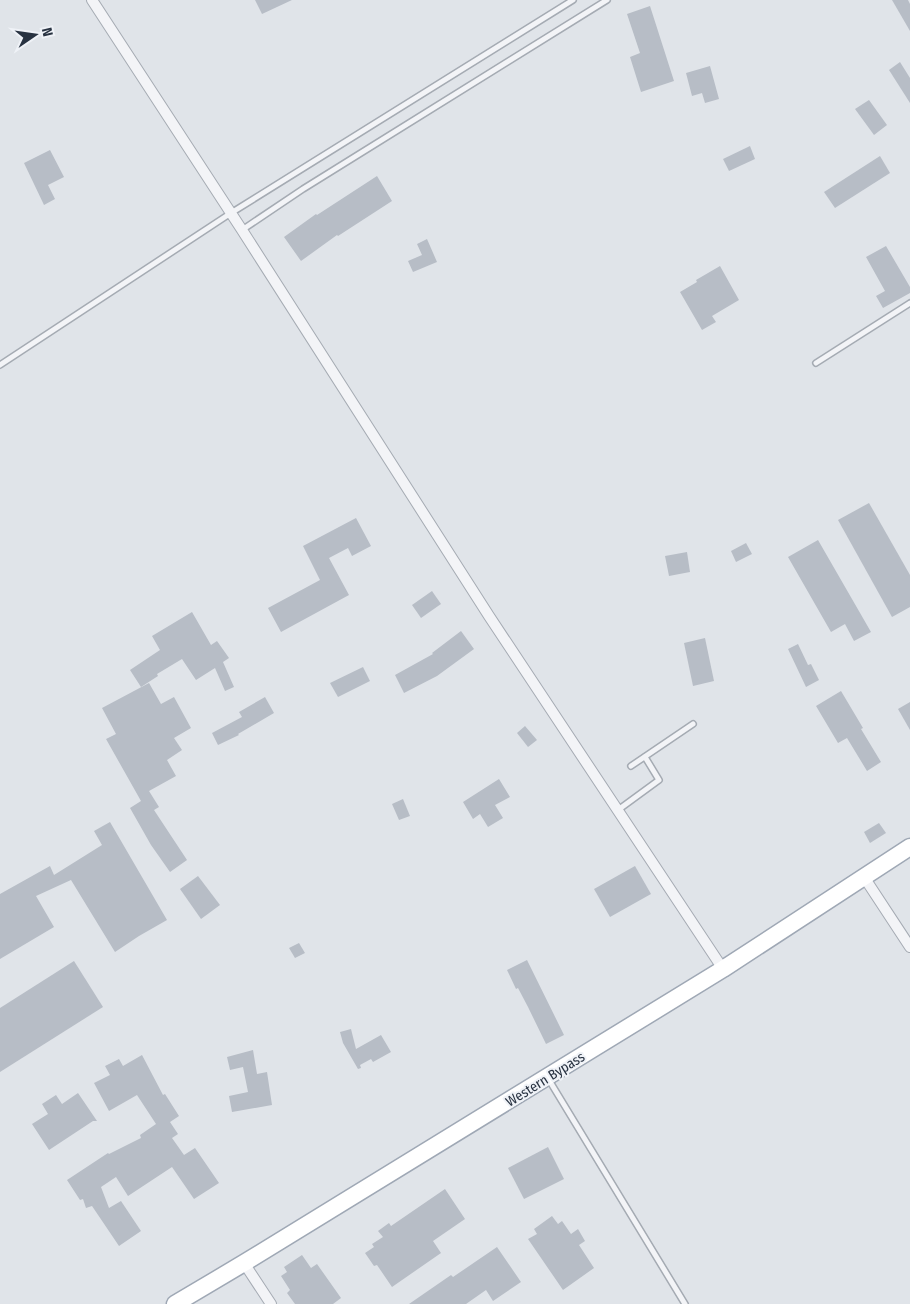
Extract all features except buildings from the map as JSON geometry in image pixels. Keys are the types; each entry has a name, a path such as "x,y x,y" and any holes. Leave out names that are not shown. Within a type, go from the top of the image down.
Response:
{"main road":[{"name":"Western Bypass","path":"175,1304 723,969 910,847"}],"street":[{"path":"92,0 489,616 723,969"},
{"path":"864,876 910,947"},
{"path":"244,1263 271,1304"}],"lane":[{"path":"0,365 231,213 573,0"},
{"path":"242,230 312,184 608,0"},
{"path":"816,362 910,303"},
{"path":"631,766 693,724"},
{"path":"618,810 659,780 645,757"},
{"path":"548,1077 685,1304"}]}
